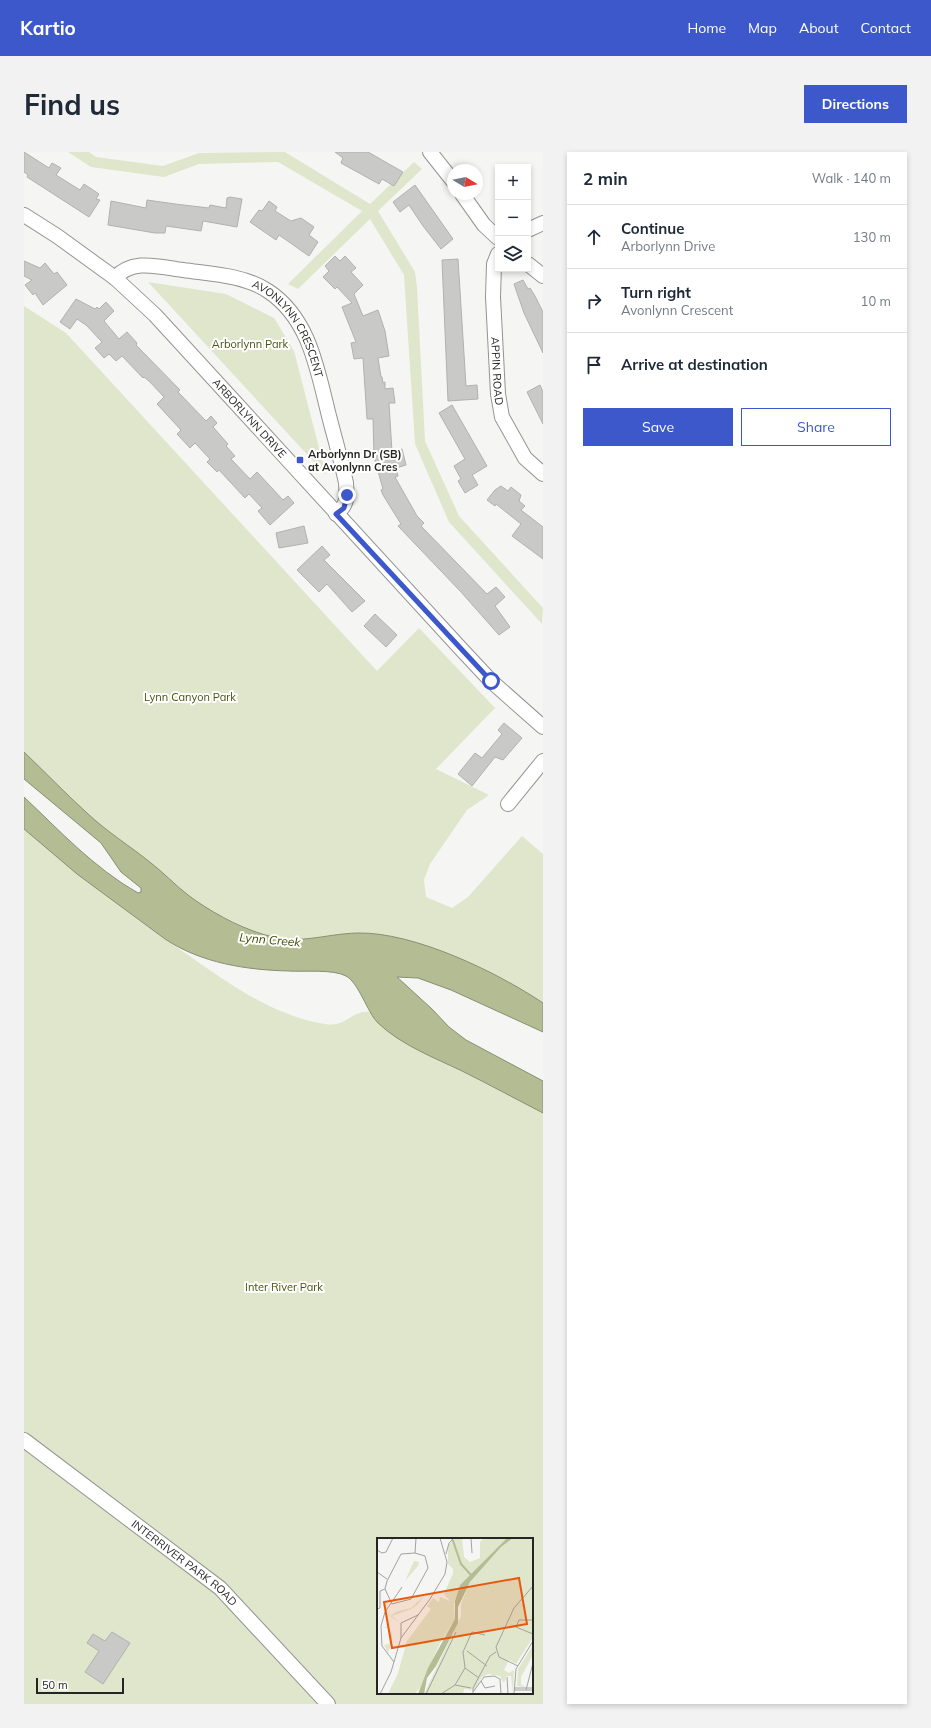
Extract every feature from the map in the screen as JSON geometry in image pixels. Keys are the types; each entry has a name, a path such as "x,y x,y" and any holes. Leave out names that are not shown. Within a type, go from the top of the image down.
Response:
{"street":[{"path":"430,152 447,173"},
{"path":"466,200 484,225 496,236"},
{"name":"ARBORLYNN DRIVE","path":"24,214 115,278 155,315 336,514 491,681 543,727"},
{"path":"531,229 543,223"},
{"name":"APPIN ROAD","path":"495,262 493,297 498,394 502,417 525,458 543,474"},
{"name":"AVONLYNN CRESCENT","path":"115,278 122,270 129,267 149,266 243,280 268,290 280,300 295,317 313,352 346,483 346,502 344,508 336,514"},
{"path":"531,266 543,276"},
{"path":"508,804 543,761"},
{"name":"INTERRIVER PARK ROAD","path":"24,1440 220,1588 328,1704"}],"green space":[{"path":"68,152 89,152 96,157 163,166 199,153 285,152 370,204 414,162 422,169 378,211 415,272 425,441 459,516 543,608 542,624 449,522 415,444 404,275 370,219 298,289 288,284 362,211 278,162 199,164 164,177 91,167"},
{"name":"Arborlynn Park","path":"148,282 226,294 274,318 294,351 326,475"},
{"name":"Lynn Canyon Park","path":"24,306 66,333 377,671 419,628 496,709 494,709 436,769 489,795 467,810 430,864 424,880 426,897 452,908 468,897 522,836 543,854 543,1003 491,973 448,955 384,935 358,933 307,940 290,940 261,934 213,912 187,895 152,864 87,814 24,752"},
{"name":"Inter River Park","path":"24,829 125,910 220,977 253,997 288,1014 306,1020 332,1025 338,1024 363,1012 370,1012 378,1023 403,1041 543,1113 543,1704 24,1704"}],"water":[{"name":"Lynn Creek","path":"24,752 94,820 156,867 188,895 224,918 262,934 288,939 358,933 380,934 404,939 454,956 479,967 503,979 543,1003 543,1032 451,990 418,978 397,977 449,1027 466,1040 543,1081 543,1113 397,1038 378,1023 355,985 346,976 334,972 257,969 224,964 194,954 165,939 77,874 24,829 24,797 92,861 122,883 138,893 141,892 141,888 121,872 101,843 24,779"}],"building":[{"path":"24,152 49,168 52,163 61,168 56,175 80,190 84,184 99,194 96,199 100,200 89,217 27,177 28,175 24,172"},
{"path":"335,152 368,152 403,172 394,186 382,179 379,184 341,163 343,158"},
{"path":"415,185 453,239 441,249 409,205 400,212 393,202"},
{"path":"227,198 242,199 237,227 203,221 201,231 166,226 165,233 155,233 108,225 111,201 146,208 147,200 209,208 210,205 226,208"},
{"path":"269,201 277,207 275,211 291,221 301,218 314,227 309,235 318,242 309,256 279,235 276,240 250,222 259,210 262,211"},
{"path":"335,256 340,261 345,256 356,268 351,272 363,285 354,294 363,316 378,310 385,331 389,356 378,358 381,377 383,383 385,382 385,389 393,388 395,403 389,403 392,452 402,449 406,465 396,468 398,476 395,477 417,516 424,523 421,526 487,594 496,587 505,597 495,606 510,627 499,635 461,592 398,526 401,524 383,495 381,490 383,489 374,457 373,419 367,419 363,358 354,359 351,343 356,342 342,307 352,303 337,287 335,289 323,277 329,271 325,266"},
{"path":"458,259 466,386 477,385 478,399 448,401 442,260"},
{"path":"24,261 40,268 45,263 54,274 57,272 67,285 43,305 35,293 33,295 25,285 32,280 24,276"},
{"path":"523,280 528,289 530,288 535,296 543,312 543,353 524,313 514,284"},
{"path":"76,299 95,309 97,307 99,309 106,302 114,311 104,321 119,339 127,332 137,343 136,345 180,390 178,392 206,421 211,416 217,423 213,427 228,444 226,446 235,456 231,459 250,479 257,472 283,500 288,496 294,503 270,525 258,511 262,508 249,494 245,498 219,470 217,472 207,462 210,459 195,443 190,448 177,434 181,430 157,404 164,397 149,381 144,377 143,378 122,356 116,361 109,354 104,358 95,348 102,342 86,325 77,319 70,329 60,322"},
{"path":"540,385 543,392 543,424 527,392"},
{"path":"452,405 487,466 472,475 478,485 465,493 458,481 461,479 454,466 465,459 439,413"},
{"path":"501,486 508,491 511,487 521,495 519,501 525,506 521,510 543,527 543,559 512,536 521,524 496,504 495,506 487,500 495,490"},
{"path":"304,526 308,543 279,548 276,533"},
{"path":"322,546 330,555 324,560 365,601 352,612 327,584 319,592 297,570"},
{"path":"375,614 397,635 386,647 364,626"},
{"path":"504,723 522,738 503,760 495,757 472,786 458,774 475,753 482,758 502,734 498,730"},
{"path":"112,1632 130,1643 103,1684 85,1672 99,1651 87,1643 93,1634 105,1641"}],"place":[{"name":"Arborlynn Dr (SB) at Avonlynn Cres","path":"300,460"}],"route":[{"path":"347,495 344,508 336,514 491,681"}]}
